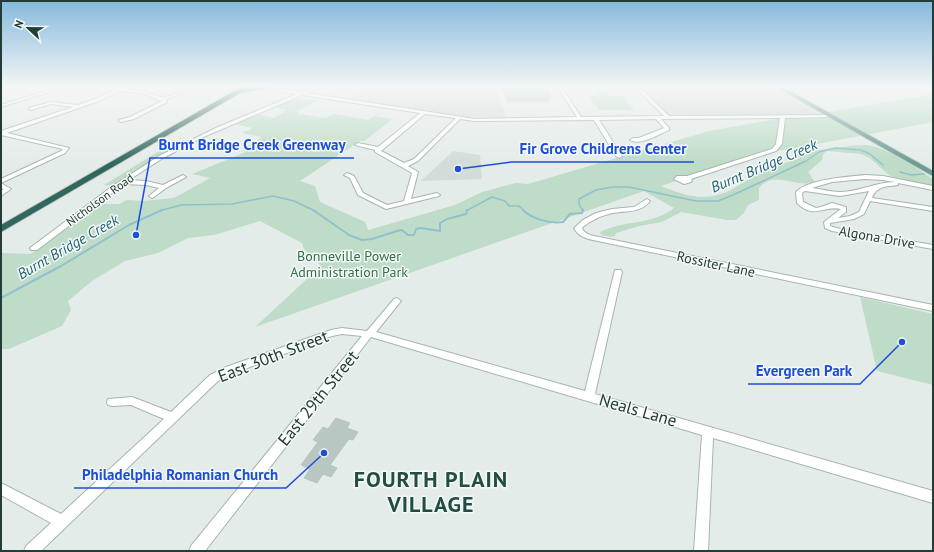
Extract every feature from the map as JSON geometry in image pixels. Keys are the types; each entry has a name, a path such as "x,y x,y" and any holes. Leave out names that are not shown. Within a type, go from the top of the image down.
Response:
{"highway":[{"path":"1,221 195,112"},
{"path":"1,229 197,112"}],"main road":[{"path":"822,112 933,174"}],"street":[{"path":"1,133 64,112"},
{"path":"121,121 132,118 144,112"},
{"name":"Nicholson Road","path":"34,248 124,182 160,158 194,139 258,112"},
{"path":"415,112 459,118 498,121 829,116"},
{"path":"575,112 580,120"},
{"path":"662,112 668,118"},
{"path":"379,149 423,113"},
{"path":"687,178 774,150 779,144 783,117"},
{"path":"405,165 416,160 459,118"},
{"path":"632,140 640,140 666,130 665,125 658,118"},
{"path":"596,119 619,156"},
{"path":"1,133 66,148 63,152 1,181"},
{"path":"358,145 379,149 379,152 414,170 415,174 407,204"},
{"path":"347,174 352,177 360,194 383,207 392,208 437,195"},
{"path":"152,196 182,177"},
{"path":"807,189 831,180 865,177 883,178 933,188"},
{"path":"124,182 146,182 164,187"},
{"path":"807,189 840,194 872,189 880,184 915,185"},
{"path":"1,185 8,189 1,194"},
{"name":"Algona Drive","path":"807,189 799,192 800,203 810,209 822,210 832,205 844,208 844,211 827,222 827,227 834,230 933,247"},
{"path":"827,222 852,218 862,213 872,189"},
{"path":"868,199 933,209"},
{"name":"Rossiter Lane","path":"647,201 644,205 636,208 599,215 586,221 578,228 579,232 593,238 933,308"},
{"path":"589,396 618,272"},
{"name":"East 29th Street","path":"196,551 368,335 397,302"},
{"name":"Neals Lane","path":"342,331 377,335 933,496"},
{"name":"East 30th Street","path":"31,551 214,378 302,343 342,331"},
{"path":"112,402 132,401 171,417"},
{"path":"701,551 708,431"},
{"path":"1,488 62,522"}],"shaded area":[{"path":"432,112 504,112 506,118 468,117"},
{"path":"666,112 816,112 821,115 671,117"},
{"path":"453,151 480,155 482,179 421,181"}],"green space":[{"name":"Bonneville Power Administration Park","path":"284,112 298,112 298,114 326,118 334,114 369,120 374,116 393,119 364,141 360,141 300,181 315,186 320,202 365,222 368,230 455,205 482,192 516,183 528,184 709,131 777,119 822,118 830,112 933,112 933,122 796,148 814,150 858,145 874,146 901,159 933,179 933,186 890,176 870,158 861,154 827,151 823,154 822,160 808,172 815,182 800,183 772,180 765,183 759,188 759,200 748,205 744,213 736,220 727,220 681,212 662,222 639,226 616,233 615,236 611,237 601,235 600,232 609,228 648,220 674,208 644,191 255,327 321,266 304,249 302,243 260,221 214,235 188,238 158,253 125,261 92,281 68,301 71,310 62,326 9,349 1,349 1,253 31,254 103,204 120,204 126,200 143,201 174,198 210,178 192,174 246,152 246,147 262,137 242,133 253,128 235,124 257,114 274,118","holes":["788,149 800,158 759,173 731,190 713,196 691,196 661,186 750,156"]},
{"path":"177,140 186,141 113,186 104,185"},
{"path":"860,297 933,314 933,385 877,371"}],"building":[{"path":"336,418 350,423 347,428 358,432 353,440 349,439 330,465 337,468 331,477 323,474 317,483 304,478 310,469 301,465 318,442 313,440 323,427 328,429"}],"waterway":[{"name":"Burnt Bridge Creek","path":"583,211 579,204 579,199 596,190 612,187 629,187 696,201 718,201 806,161 819,152 835,148 861,150 870,154 883,165"},
{"name":"Burnt Bridge Creek","path":"900,172 911,175 924,174"},
{"name":"Burnt Bridge Creek","path":"161,210 181,205 232,204 273,196 294,201 313,210"},
{"name":"Burnt Bridge Creek","path":"467,211 492,197 505,201 509,206 519,206 523,210"},
{"name":"Burnt Bridge Creek","path":"1,298 61,266 129,225 161,210"},
{"name":"Burnt Bridge Creek","path":"313,210 349,235 362,240 372,239 402,230 408,235 414,235 416,229 421,228 440,231 440,223 447,219 466,214 467,211"},
{"name":"Burnt Bridge Creek","path":"523,210 536,218 558,222 563,222 570,214 582,213 583,211"}],"place":[{"name":"Fir Grove Childrens Center","path":"458,169"},
{"name":"Burnt Bridge Creek Greenway","path":"136,235"},
{"name":"Evergreen Park","path":"902,342"},
{"name":"Philadelphia Romanian Church","path":"324,453"}],"district":[{"name":"FOURTH PLAIN VILLAGE","path":"431,492"}]}
